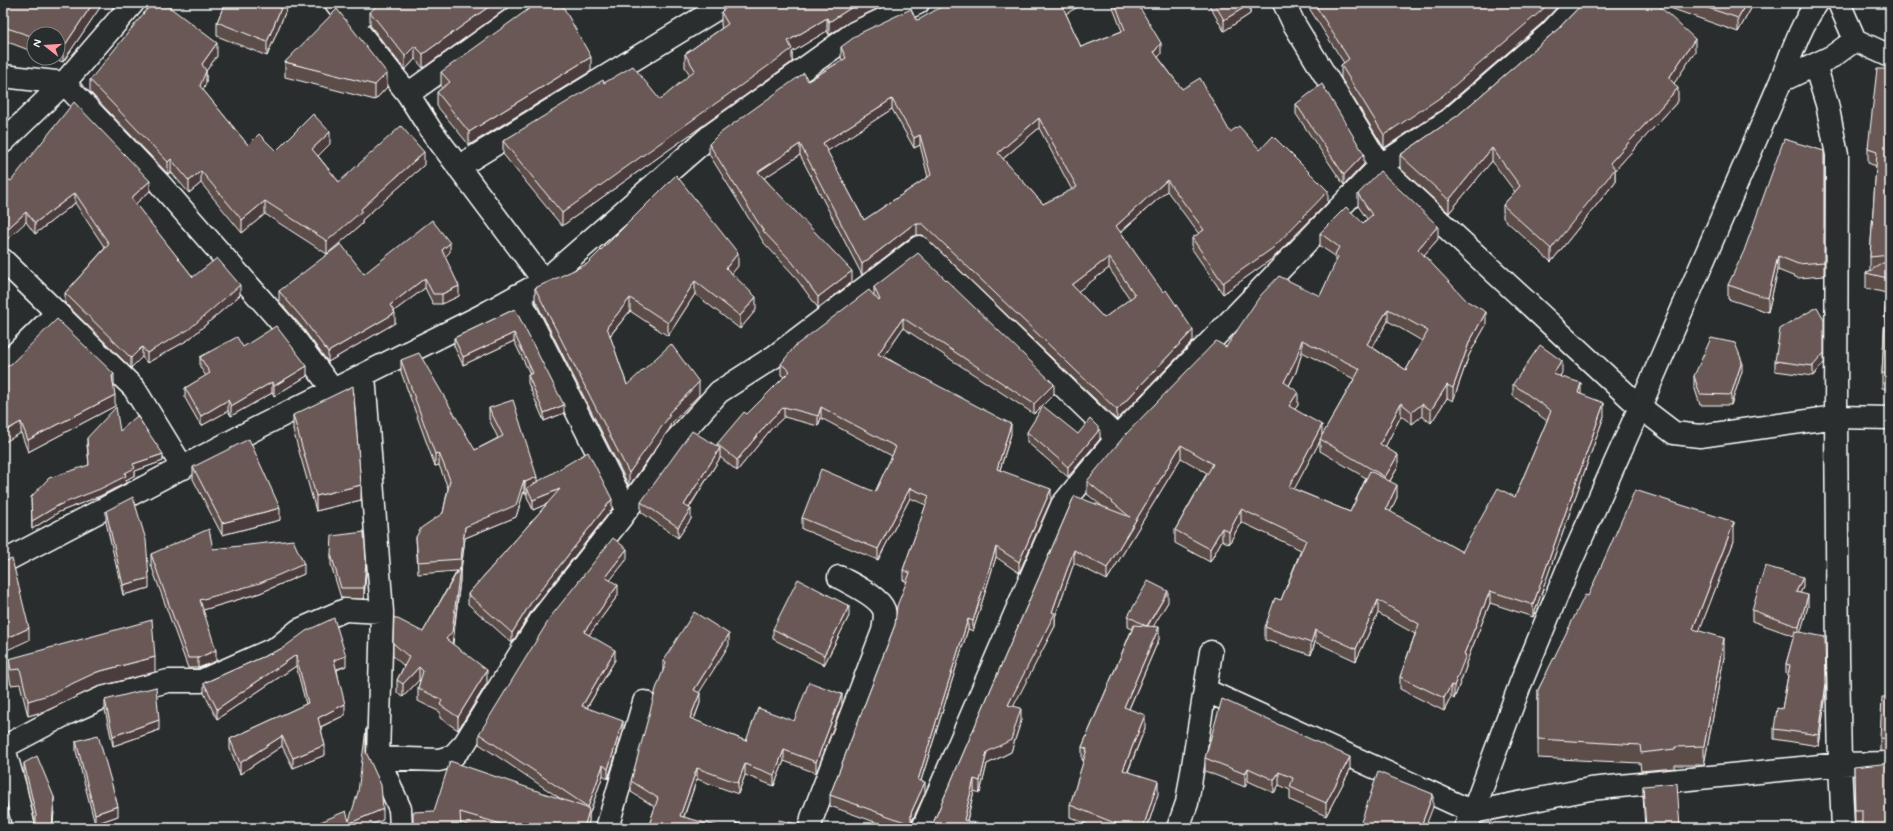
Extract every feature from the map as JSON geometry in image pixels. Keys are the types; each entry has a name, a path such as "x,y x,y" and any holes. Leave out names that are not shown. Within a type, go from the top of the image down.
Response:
{"street":[{"path":"3,142 64,83 133,3"},
{"path":"336,3 408,94 430,130 544,281"},
{"path":"352,23 379,3"},
{"path":"408,94 535,3"},
{"path":"1284,3 1294,24 1380,166 1640,407 1674,433 1700,436 1836,417 1890,418"},
{"path":"923,828 1062,504 1117,438 1380,166 1449,120 1550,33 1578,3"},
{"path":"1469,820 1520,685 1568,568 1640,407 1781,81 1795,45 1810,12 1817,3"},
{"path":"1839,3 1855,40 1890,56"},
{"path":"458,167 721,4"},
{"path":"3,562 544,281 711,135 854,33 914,4"},
{"path":"1781,81 1833,56 1855,40"},
{"path":"1815,65 1827,104 1837,155 1836,417 1840,764 1843,828"},
{"path":"3,76 64,83 159,183 292,335 333,390"},
{"path":"378,758 439,760 453,756 465,743 542,618 653,474 674,442 719,392 775,356 919,248 1117,438"},
{"path":"3,260 134,388 183,468"},
{"path":"518,295 626,509"},
{"path":"3,366 57,313"},
{"path":"364,375 382,612 378,758 400,809 401,828"},
{"path":"810,828 812,818 883,631 886,618 884,608 878,600 839,577"},
{"path":"24,828 4,746 66,714 102,698 168,682 201,681 278,647 299,630 345,610 382,612"},
{"path":"1178,828 1187,803 1211,652"},
{"path":"1205,690 1469,820 1590,789 1840,764 1890,763"},
{"path":"607,828 644,702"}],"building":[{"path":"3,3 93,3 66,44 66,26 26,26 26,34 3,27"},
{"path":"152,3 164,3 217,43 202,64 206,71 200,86 248,145 259,134 276,151 313,114 330,132 312,149 339,182 401,126 424,152 361,209 362,211 327,241 265,201 242,220 201,171 189,181 171,159 168,162 90,80"},
{"path":"225,3 283,3 267,42 217,22"},
{"path":"380,3 494,3 423,54 415,46 405,56 370,12"},
{"path":"537,3 561,3 591,57 469,132 437,92 450,82 441,72"},
{"path":"732,3 861,3 829,22 827,18 788,41 792,49 562,213 503,141 603,80 604,83 633,66 660,100 695,70 685,54 728,24 721,12"},
{"path":"948,3 1066,3 1062,5 1081,47 1125,30 1115,3 1137,3 1161,43 1154,52 1182,89 1200,78 1230,132 1239,126 1260,150 1273,136 1328,191 1273,248 1223,283 1192,238 1204,230 1167,180 1116,226 1163,292 1166,290 1193,330 1117,410 923,224 911,226 862,264 800,144 758,172 852,271 818,297 793,263 764,232 709,144 719,134 804,73 808,81 846,58 841,47 860,33 911,9 916,20","holes":["892,99 914,138 920,135 931,175 864,220 823,143","1039,118 1077,187 1043,204 998,153","1109,257 1135,295 1104,318 1072,285"]},
{"path":"1214,3 1250,3 1250,4 1224,20"},
{"path":"1314,3 1549,3 1441,97 1384,135 1341,65 1349,59"},
{"path":"1583,3 1656,3 1695,39 1669,78 1678,88 1610,163 1615,169 1551,249 1503,205 1520,186 1492,148 1449,200 1400,155 1457,116 1558,29"},
{"path":"1693,3 1746,3 1738,18"},
{"path":"1888,3 1890,3 1890,12 1885,10"},
{"path":"337,9 387,73 375,85 285,62"},
{"path":"1877,69 1890,69 1890,255 1870,257 1877,151 1868,148"},
{"path":"1322,84 1364,154 1344,175 1296,104"},
{"path":"74,102 150,181 131,198 193,277 217,258 240,285 188,330 147,353 142,347 131,358 65,293 109,244 75,193 35,223 26,212 3,233 3,177 4,176 11,181"},
{"path":"1784,139 1824,151 1824,262 1798,264 1778,256 1768,298 1728,285 1744,251"},
{"path":"1380,171 1438,226 1418,249 1467,301 1486,312 1469,343 1453,388 1447,385 1431,410 1422,404 1412,412 1401,403 1380,444 1398,455 1385,477 1320,439 1360,369 1302,340 1296,359 1284,382 1298,392 1289,406 1322,425 1289,487 1350,512 1370,471 1397,485 1386,509 1462,552 1498,488 1515,497 1551,411 1513,384 1540,345 1562,361 1553,374 1581,383 1578,393 1604,403 1533,605 1490,591 1464,654 1466,655 1454,686 1451,685 1444,698 1400,677 1419,624 1378,600 1356,649 1315,630 1311,643 1265,627 1275,598 1281,600 1306,540 1241,509 1229,532 1222,528 1210,549 1175,530 1213,464 1181,445 1107,568 1074,550 1052,612 1055,613 1008,705 1021,708 1011,740 987,752 980,781 974,779 964,820 975,823 974,828 921,828 930,826 934,821 1075,496 1130,517 1087,481 1126,434 1216,341 1226,347 1260,296 1279,276 1320,296 1338,257 1335,254 1339,247 1320,233 1346,207 1363,223 1372,215 1358,194","holes":["1388,309 1428,331 1406,370 1367,344"]},
{"path":"676,175 738,253 726,268 756,297 740,316 695,281 668,323 630,298 607,327 627,385 671,344 699,382 668,414 670,415 629,473 535,288 587,264"},
{"path":"432,220 450,243 442,250 459,286 442,294 433,294 425,278 390,305 395,313 328,352 279,291 341,244 364,274"},
{"path":"918,253 1054,384 1034,404 903,318 878,354 1011,424 997,469 1051,489 1019,562 996,547 973,621 968,619 918,780 925,782 911,813 913,825 830,795 895,625 897,606 910,573 903,570 929,496 910,488 878,549 802,518 821,469 875,492 896,447 821,407 818,416 784,407 771,419 737,460 717,444 744,412 747,414 790,371 781,364 795,346 869,290 879,301 880,300 874,287"},
{"path":"1890,259 1890,375 1882,373 1887,278 1866,273"},
{"path":"1817,307 1824,319 1824,353 1813,366 1775,361 1780,329"},
{"path":"515,309 564,405 544,413 528,375 533,373 514,333 463,357 454,338"},
{"path":"57,319 114,374 112,376 115,395 28,440 21,422 3,432 3,367 11,364"},
{"path":"276,326 307,366 274,386 272,382 231,406 228,400 201,416 185,388 210,373 200,357 237,337 243,347"},
{"path":"1711,338 1735,343 1742,361 1731,395 1700,394 1694,376"},
{"path":"419,353 475,450 503,436 489,408 513,400 537,477 525,482 524,480 516,505 465,527 461,559 418,562 416,537 421,528 443,513 450,480 439,453 435,454 401,360"},
{"path":"353,386 361,485 316,496 293,415"},
{"path":"1043,406 1078,434 1090,419 1100,429 1068,467 1027,432"},
{"path":"116,407 120,431 137,416 163,454 133,464 135,468 125,473 126,476 100,489 59,505 32,521 31,497 49,478 89,465 87,438"},
{"path":"692,431 720,448 684,505 691,509 678,527 641,502"},
{"path":"249,439 280,508 222,523 193,467"},
{"path":"588,452 612,499 532,601 512,633 468,594 560,489 533,500 527,488"},
{"path":"1635,490 1734,522 1693,629 1724,638 1704,746 1675,747 1675,749 1641,753 1640,745 1538,739 1538,690 1585,595 1588,596"},
{"path":"133,497 146,540 149,578 123,585 106,511"},
{"path":"209,529 213,549 293,540 304,564 260,583 200,600 216,650 198,658 188,658 151,554"},
{"path":"364,532 366,561 364,588 341,588 331,554 332,536"},
{"path":"613,538 627,549 605,577 618,585 584,632 615,650 582,706 623,721 608,769 603,765 588,807 479,734 552,615"},
{"path":"12,559 29,628 3,640 3,562"},
{"path":"1765,566 1803,577 1796,592 1808,595 1799,627 1752,610"},
{"path":"460,567 452,632 446,639 487,670 458,717 440,705 442,700 418,688 423,671 419,667 403,684 397,680 409,657 393,643 394,617 423,632"},
{"path":"798,579 849,606 824,655 773,629"},
{"path":"1148,581 1168,591 1147,626 1128,616"},
{"path":"694,612 729,634 694,690 700,693 690,718 746,741 758,708 794,721 809,682 842,694 816,762 784,750 774,775 745,764 738,783 697,768 680,816 724,828 648,828 658,798 631,781 656,689 666,663 663,661"},
{"path":"334,618 346,656 334,660 345,704 318,718 325,745 293,758 282,736 240,763 230,739 308,703 296,655 217,709 204,683 283,648 306,631"},
{"path":"152,620 155,657 97,672 48,695 28,701 20,669 11,670 9,659"},
{"path":"1134,625 1159,627 1124,707 1145,715 1123,770 1158,781 1143,828 1127,828 1070,805 1087,749 1082,747"},
{"path":"1795,631 1825,637 1826,683 1819,735 1774,729 1777,708 1782,709 1790,665 1786,664"},
{"path":"156,687 159,720 113,736 105,700"},
{"path":"1882,697 1890,697 1890,739 1880,738"},
{"path":"1222,699 1350,757 1326,803 1290,787 1293,778 1279,772 1274,780 1248,768 1245,774 1205,758"},
{"path":"366,729 366,752 381,785 383,809 350,823 352,828 318,828 318,823 346,811 349,821 358,792"},
{"path":"98,735 118,806 95,814 76,741"},
{"path":"37,756 54,797 52,828 30,828 36,822 36,815 24,763"},
{"path":"450,761 587,808 589,810 584,828 515,828 460,812 461,828 413,828 413,812 434,811"},
{"path":"1890,763 1890,828 1862,828 1862,810 1855,810 1854,767"},
{"path":"1378,772 1433,794 1421,826 1426,828 1359,828"},
{"path":"1677,783 1680,828 1646,828 1643,786"},
{"path":"779,820 801,825 805,828 777,828"},
{"path":"736,823 754,828 735,828"},
{"path":"1482,824 1497,828 1481,828"}]}
